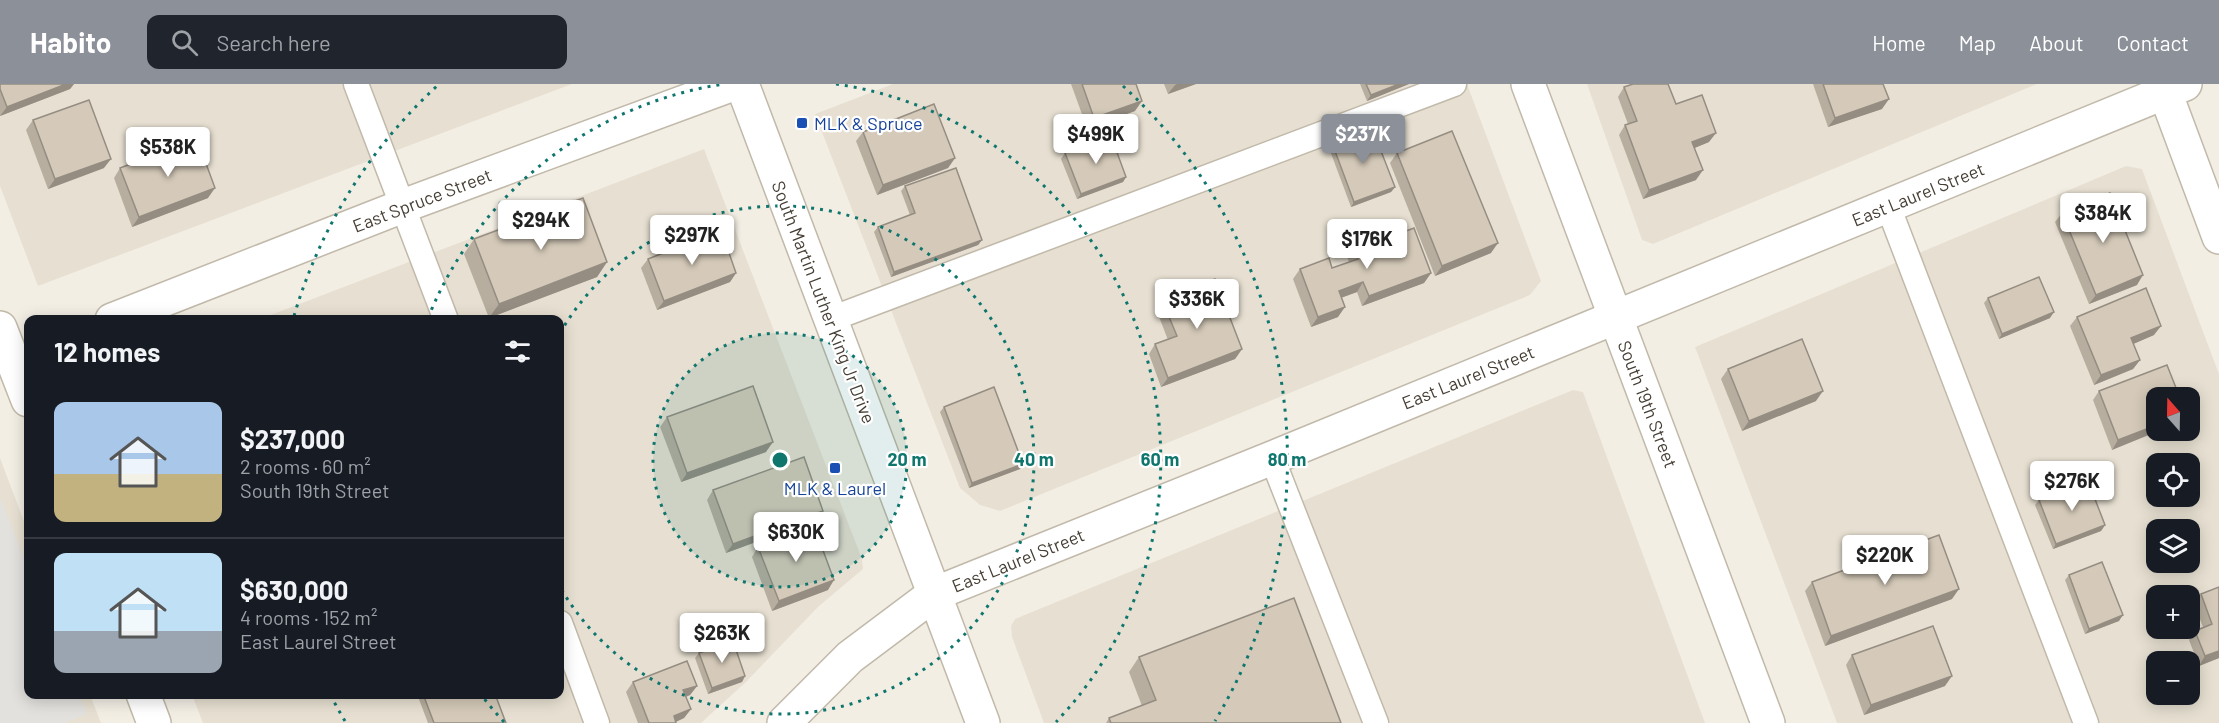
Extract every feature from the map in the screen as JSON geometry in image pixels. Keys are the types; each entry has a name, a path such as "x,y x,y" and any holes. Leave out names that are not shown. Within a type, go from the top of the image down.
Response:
{"street":[{"name":"East Spruce Street","path":"125,315 403,206 733,84"},
{"name":"South Martin Luther King Jr Drive","path":"742,84 983,723"},
{"name":"South 19th Street","path":"1528,84 1768,723"},
{"name":"East Laurel Street","path":"784,723 850,657 934,594 2175,88"},
{"path":"2175,88 2219,237"},
{"path":"10,348 24,388"},
{"path":"145,699 154,723"}],"lane":[{"path":"356,84 444,315"},
{"path":"831,319 1454,84"},
{"path":"1888,206 2086,723"},
{"path":"1272,458 1376,723"},
{"path":"564,634 597,723"}],"shaded area":[{"path":"0,84 572,84 38,286 0,186"},
{"path":"893,84 1467,84 1541,281 1530,295 1000,511 980,505 960,488 815,114"},
{"path":"1587,84 2037,84 1653,244 1642,240"},
{"path":"704,149 862,559 863,569 818,607 746,682 701,723 203,723 194,699 564,699 564,315 270,315"},
{"path":"2126,166 2142,169 2219,374 2219,723 1837,723 1695,347"},
{"path":"1573,390 1583,392 1705,723 1044,723 1012,637 1011,626 1015,619"},
{"path":"0,458 24,521 24,699 92,699 101,723 0,723"},
{"path":"0,497 24,558 24,699 81,699 87,714 64,723 0,723"}],"building":[{"path":"0,84 66,84 7,107"},
{"path":"1082,84 1136,84 1142,101 1094,118"},
{"path":"1366,84 1399,84 1371,95"},
{"path":"1633,84 1668,84 1676,104 1702,95 1716,133 1692,142 1703,170 1649,190 1625,125 1637,121 1624,87"},
{"path":"1823,84 1883,84 1889,99 1835,118"},
{"path":"89,100 111,159 55,179 33,120"},
{"path":"934,104 955,158 883,185 863,132"},
{"path":"1372,128 1395,187 1354,202 1332,143"},
{"path":"1452,131 1498,243 1442,266 1397,153"},
{"path":"1111,136 1126,177 1081,194 1065,153"},
{"path":"197,139 215,188 139,217 120,168"},
{"path":"956,168 982,240 894,272 878,227 915,213 905,186"},
{"path":"2110,193 2143,275 2096,295 2062,213"},
{"path":"583,198 607,262 499,304 474,239"},
{"path":"1414,228 1431,273 1369,296 1363,282 1339,291 1345,307 1318,317 1300,269 1329,258 1332,268 1358,259 1352,244 1373,236 1375,243"},
{"path":"721,230 736,273 664,301 648,259"},
{"path":"2039,277 2054,312 2002,334 1988,298"},
{"path":"1215,279 1242,349 1168,378 1155,344 1177,336 1162,300"},
{"path":"2146,288 2161,326 2131,338 2140,360 2101,375 2077,317"},
{"path":"1802,339 1823,391 1749,421 1728,369"},
{"path":"2167,365 2176,387 2146,387 2146,429 2118,440 2099,391"},
{"path":"753,386 773,442 687,473 667,417"},
{"path":"994,387 1023,464 972,483 944,407"},
{"path":"804,457 823,511 733,544 713,490"},
{"path":"2088,481 2105,525 2056,544 2039,500"},
{"path":"814,526 834,580 779,601 758,547"},
{"path":"1939,535 1959,589 1831,636 1812,582"},
{"path":"2102,562 2123,615 2089,629 2069,575"},
{"path":"2219,587 2219,651 2205,656 2198,639 2200,629 2212,624 2201,594"},
{"path":"1294,598 1341,723 1111,723 1109,718 1156,700 1139,657"},
{"path":"1933,626 1952,676 1871,705 1852,655"},
{"path":"733,641 745,676 712,688 699,653"},
{"path":"687,661 697,686 683,690 691,709 674,716 676,723 649,723 633,682"},
{"path":"425,699 497,699 506,723 434,723"}],"place":[{"name":"MLK & Spruce","path":"802,123"},
{"name":"MLK & Laurel","path":"835,468"}]}
